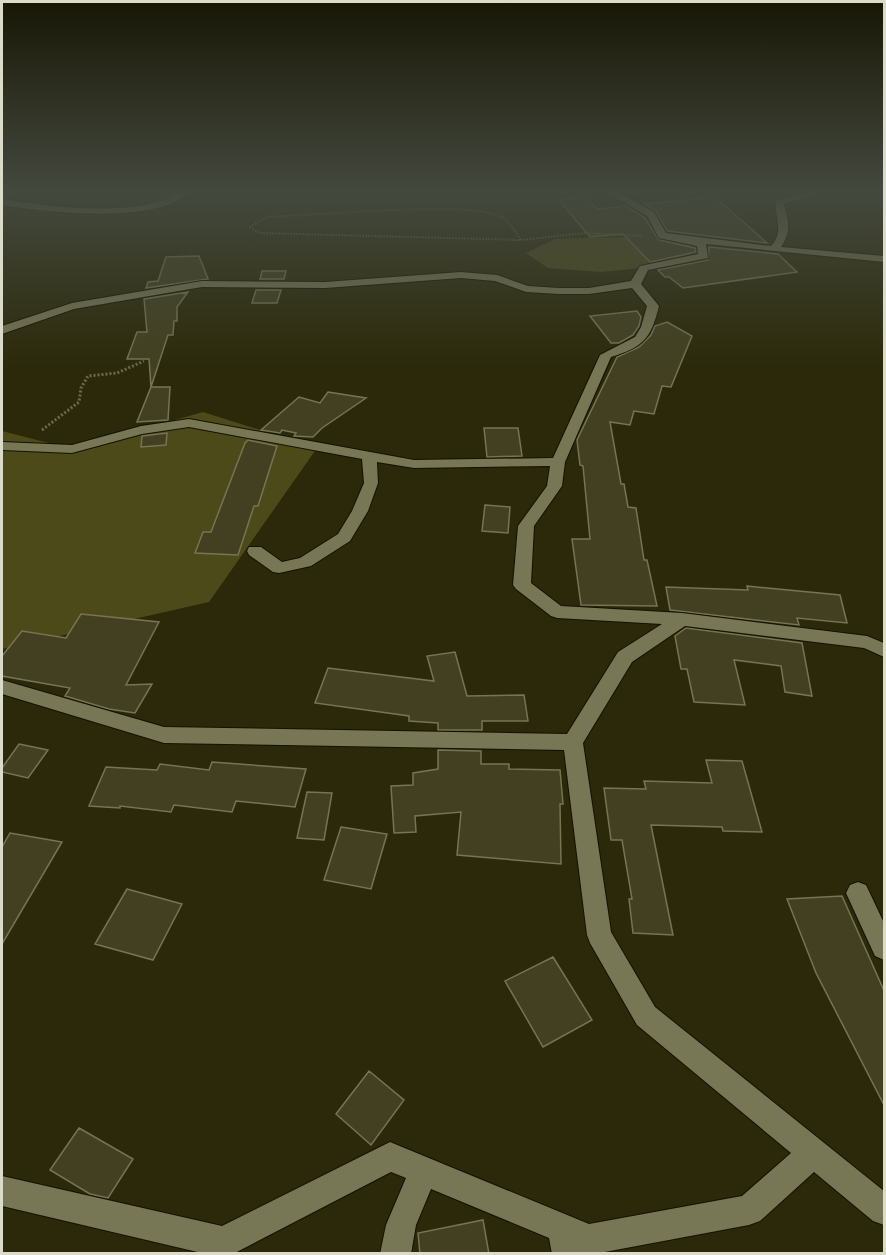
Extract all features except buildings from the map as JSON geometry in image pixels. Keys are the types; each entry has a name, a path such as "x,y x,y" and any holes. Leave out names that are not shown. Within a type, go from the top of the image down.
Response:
{"street":[{"path":"635,284 644,268 704,256 703,252"},
{"path":"802,252 885,259"},
{"path":"2,330 72,306 202,284 325,285 460,275 497,278 526,289 559,291 589,291 635,284"},
{"path":"635,284 653,306 648,329 635,345 606,355 558,462 554,486 526,526 522,585 557,612 682,620 879,642"},
{"path":"2,446 72,449 141,430 189,423 414,464 558,462"},
{"path":"255,551 279,567 305,562 344,537 360,511 371,483 369,456"},
{"path":"682,620 625,657 573,742 599,935 646,1016 885,1210"},
{"path":"2,687 164,735 573,742"},
{"path":"858,892 885,948"},
{"path":"2,1191 223,1242 390,1157 424,1171 566,1241 589,1239 750,1210 813,1152"},
{"path":"395,1254 401,1225 424,1171"}],"path":[{"path":"25,447 41,431 78,402 81,388 88,376 131,370 144,361"}],"shaded area":[{"path":"692,252 692,254 632,269 601,272 548,268 526,253"},
{"path":"203,412 317,448 209,602 2,649 2,431 72,449"}]}
